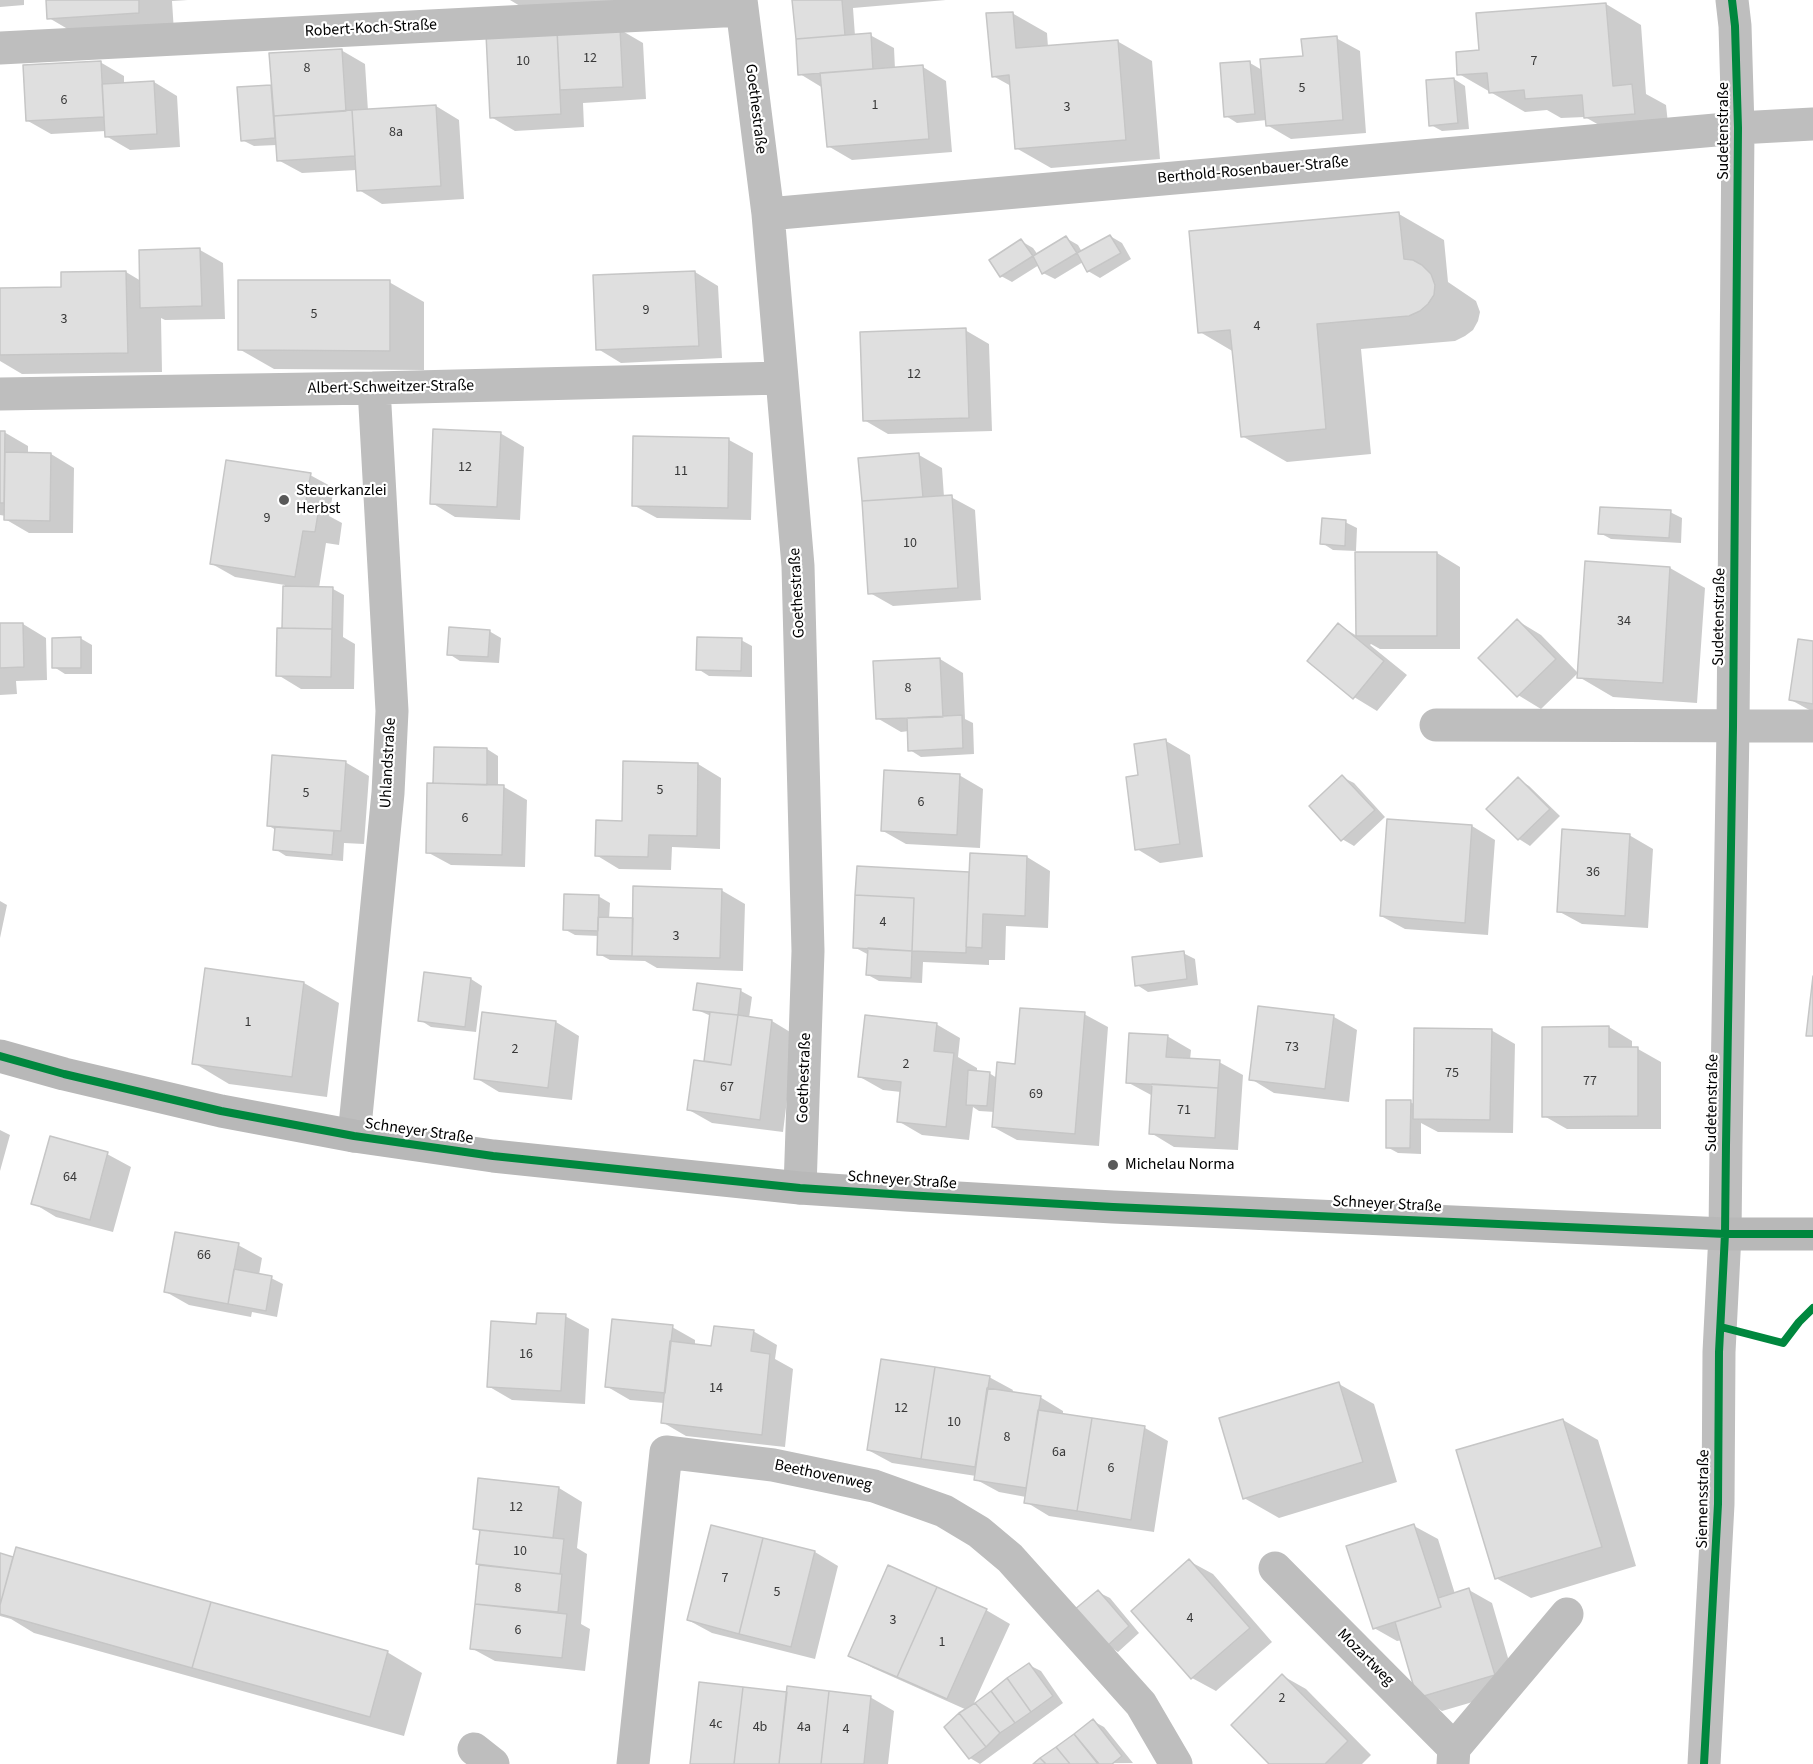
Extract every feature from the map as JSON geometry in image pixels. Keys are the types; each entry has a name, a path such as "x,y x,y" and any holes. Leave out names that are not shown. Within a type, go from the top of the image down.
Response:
{"street":[{"name":"Sudetenstraße","path":"1725,1234 1733,727 1738,128 1732,0"},
{"name":"Robert-Koch-Straße","path":"0,48 742,5"},
{"name":"Goethestraße","path":"742,5 768,214 798,566 808,951 800,1188"},
{"name":"Berthold-Rosenbauer-Straße","path":"768,214 1738,128 1813,124"},
{"name":"Albert-Schweitzer-Straße","path":"0,394 782,378"},
{"name":"Uhlandstraße","path":"354,1136 388,793 392,711 374,388"},
{"path":"1436,725 1813,726"},
{"name":"Schneyer Straße","path":"0,1056 210,1109 354,1136 493,1156 800,1188 1113,1207 1725,1234 1813,1234"},
{"name":"Siemensstraße","path":"1704,1764 1718,1504 1719,1352 1725,1234"},
{"name":"Beethovenweg","path":"633,1764 666,1452 773,1466 874,1486 945,1511 979,1532 1010,1558 1141,1704 1176,1764"},
{"name":"Mozartweg","path":"1275,1568 1454,1756 1567,1614"}],"building":[{"path":"46,0 139,0 139,13 47,19"},
{"path":"792,0 842,0 845,35 796,39"},
{"path":"1606,3 1613,86 1632,84 1635,114 1584,118 1582,95 1525,99 1524,90 1489,93 1487,73 1457,75 1456,52 1479,50 1476,13"},
{"path":"1013,12 1016,48 1118,40 1126,140 1015,149 1009,75 992,77 986,13"},
{"path":"620,28 623,87 560,90 557,30"},
{"path":"557,30 561,114 490,118 486,34"},
{"path":"871,33 873,69 798,75 796,39"},
{"path":"1337,36 1343,120 1266,126 1260,59 1303,56 1301,39"},
{"path":"342,49 346,111 274,116 269,53"},
{"path":"101,61 104,117 26,121 23,65"},
{"path":"1250,61 1255,114 1224,117 1220,63"},
{"path":"923,65 929,139 827,147 820,73"},
{"path":"1454,78 1458,123 1429,126 1426,80"},
{"path":"154,81 157,134 105,137 102,84"},
{"path":"271,85 275,138 241,141 237,87"},
{"path":"436,105 441,186 357,191 352,110"},
{"path":"352,110 355,156 277,161 274,116"},
{"path":"1399,212 1404,259 1413,260 1422,265 1431,274 1435,285 1434,295 1428,304 1409,316 1317,324 1326,429 1241,437 1230,330 1198,333 1189,231"},
{"path":"1110,235 1121,253 1087,272 1077,253"},
{"path":"1066,236 1077,253 1042,274 1033,256"},
{"path":"1021,239 1033,256 1000,277 989,260"},
{"path":"200,248 202,306 140,308 139,250"},
{"path":"126,271 128,353 0,355 0,288 61,287 61,272"},
{"path":"695,271 699,346 596,350 593,275"},
{"path":"238,280 390,280 390,351 238,350"},
{"path":"966,328 969,418 863,421 860,332"},
{"path":"433,429 501,432 497,507 430,504"},
{"path":"0,431 5,431 4,503 0,503"},
{"path":"633,436 729,438 728,508 632,506"},
{"path":"5,452 51,453 50,521 4,520"},
{"path":"919,453 923,497 862,501 858,458"},
{"path":"226,460 311,473 305,506 319,508 315,532 303,531 295,577 210,564"},
{"path":"952,495 958,588 868,594 862,501"},
{"path":"1600,507 1671,510 1669,538 1598,534"},
{"path":"1322,518 1346,520 1345,546 1320,544"},
{"path":"1355,552 1437,552 1437,636 1356,636"},
{"path":"1585,561 1670,567 1663,683 1577,678"},
{"path":"283,586 333,587 332,629 282,628"},
{"path":"1517,619 1556,659 1517,697 1478,658"},
{"path":"0,623 23,623 24,667 0,668"},
{"path":"1338,623 1384,661 1353,699 1307,661"},
{"path":"449,627 490,630 488,657 447,655"},
{"path":"277,628 332,629 331,677 276,676"},
{"path":"81,637 81,668 52,668 52,638"},
{"path":"697,637 742,638 741,671 696,670"},
{"path":"1798,639 1813,641 1813,704 1789,700"},
{"path":"940,658 943,717 876,719 873,661"},
{"path":"962,715 963,748 908,751 907,718"},
{"path":"1166,739 1180,844 1135,850 1126,777 1138,775 1134,744"},
{"path":"434,747 487,748 487,785 433,783"},
{"path":"272,755 346,761 341,831 267,826"},
{"path":"623,761 698,763 697,836 649,835 648,857 595,856 596,820 622,821"},
{"path":"884,770 960,774 957,835 881,831"},
{"path":"1342,775 1375,810 1341,841 1309,806"},
{"path":"1518,777 1550,809 1518,840 1486,809"},
{"path":"427,783 504,785 502,855 426,853"},
{"path":"1387,819 1472,825 1465,923 1380,916"},
{"path":"275,827 334,831 332,855 273,850"},
{"path":"1562,829 1630,834 1625,916 1557,912"},
{"path":"970,853 1027,856 1025,916 983,914 982,948 966,947"},
{"path":"857,866 969,872 966,953 912,951 914,898 855,895"},
{"path":"633,886 722,889 720,958 632,956"},
{"path":"564,894 599,895 598,931 563,930"},
{"path":"855,895 914,898 912,951 853,948"},
{"path":"598,917 633,918 632,956 597,955"},
{"path":"868,948 912,951 911,978 866,975"},
{"path":"1184,951 1187,979 1135,986 1132,957"},
{"path":"205,968 304,982 292,1077 192,1064"},
{"path":"424,972 471,978 465,1027 418,1021"},
{"path":"1813,976 1813,1036 1806,1036"},
{"path":"697,983 741,989 738,1015 693,1010"},
{"path":"1258,1006 1334,1015 1325,1089 1249,1080"},
{"path":"1020,1008 1085,1012 1075,1134 992,1127 997,1062 1015,1064"},
{"path":"482,1012 556,1021 548,1088 474,1079"},
{"path":"710,1012 738,1015 731,1065 704,1061"},
{"path":"738,1015 772,1020 760,1120 687,1110 694,1060 731,1065"},
{"path":"865,1015 937,1023 934,1051 954,1053 946,1127 897,1122 901,1082 858,1077"},
{"path":"1609,1026 1609,1047 1638,1047 1638,1116 1542,1117 1542,1027"},
{"path":"1414,1028 1492,1029 1490,1120 1413,1119"},
{"path":"1129,1033 1168,1035 1166,1057 1220,1060 1218,1088 1126,1083"},
{"path":"968,1070 990,1072 987,1106 966,1105"},
{"path":"1152,1084 1218,1088 1215,1138 1149,1134"},
{"path":"1386,1100 1411,1100 1410,1148 1386,1148"},
{"path":"50,1136 108,1152 90,1220 31,1204"},
{"path":"175,1232 239,1243 228,1304 164,1292"},
{"path":"234,1269 272,1276 266,1311 228,1304"},
{"path":"537,1313 566,1314 561,1391 487,1387 491,1321 536,1324"},
{"path":"612,1319 673,1325 665,1393 605,1387"},
{"path":"714,1326 754,1330 751,1351 770,1354 762,1435 661,1423 670,1341 711,1346"},
{"path":"881,1359 935,1367 921,1459 867,1450"},
{"path":"935,1367 990,1376 975,1467 921,1459"},
{"path":"1339,1382 1363,1462 1243,1499 1219,1418"},
{"path":"987,1388 1041,1396 1026,1488 974,1480"},
{"path":"1038,1410 1092,1418 1077,1511 1024,1503"},
{"path":"1092,1418 1145,1426 1131,1520 1077,1511"},
{"path":"1563,1419 1602,1547 1495,1579 1456,1450"},
{"path":"478,1478 559,1487 553,1538 473,1529"},
{"path":"1414,1524 1441,1607 1373,1629 1346,1546"},
{"path":"711,1525 763,1538 739,1634 687,1620"},
{"path":"480,1530 564,1539 560,1574 476,1564"},
{"path":"763,1538 815,1551 791,1647 739,1634"},
{"path":"16,1547 211,1602 192,1668 0,1614 0,1605"},
{"path":"0,1553 13,1557 0,1605"},
{"path":"1189,1559 1250,1628 1191,1679 1131,1611"},
{"path":"479,1565 562,1574 558,1612 475,1604"},
{"path":"888,1565 937,1587 897,1677 848,1656"},
{"path":"937,1587 987,1609 947,1699 897,1677"},
{"path":"1469,1588 1495,1675 1417,1698 1395,1622 1441,1607 1438,1598"},
{"path":"1098,1590 1129,1626 1106,1647 1074,1610"},
{"path":"211,1602 388,1651 370,1717 192,1668"},
{"path":"475,1604 567,1614 562,1658 470,1649"},
{"path":"1029,1663 1053,1696 1031,1712 1007,1678"},
{"path":"1282,1674 1348,1741 1325,1764 1269,1764 1231,1725"},
{"path":"1007,1678 1031,1712 1015,1723 991,1691"},
{"path":"699,1682 743,1687 734,1764 690,1764"},
{"path":"787,1686 829,1691 821,1764 779,1764"},
{"path":"743,1687 787,1692 779,1764 734,1764"},
{"path":"829,1691 871,1696 864,1764 821,1764"},
{"path":"991,1691 1015,1723 1000,1733 975,1703"},
{"path":"975,1703 1000,1733 986,1747 959,1713"},
{"path":"959,1713 986,1747 969,1759 944,1727"},
{"path":"1093,1719 1122,1756 1112,1764 1099,1764 1074,1734"},
{"path":"1074,1734 1098,1764 1070,1764 1056,1747"},
{"path":"1056,1747 1070,1764 1046,1764 1040,1758"},
{"path":"1040,1758 1046,1764 1033,1764"}],"cycle path":[{"path":"1704,1764 1718,1504 1719,1352 1725,1234 1733,727 1738,128 1732,0"},
{"path":"0,1056 64,1074 221,1111 354,1136 493,1156 800,1188 1113,1207 1725,1234 1813,1234"},
{"path":"1721,1327 1783,1343 1813,1308"}],"place":[{"name":"Steuerkanzlei Herbst","path":"284,500"},
{"name":"Michelau Norma","path":"1113,1165"}]}
